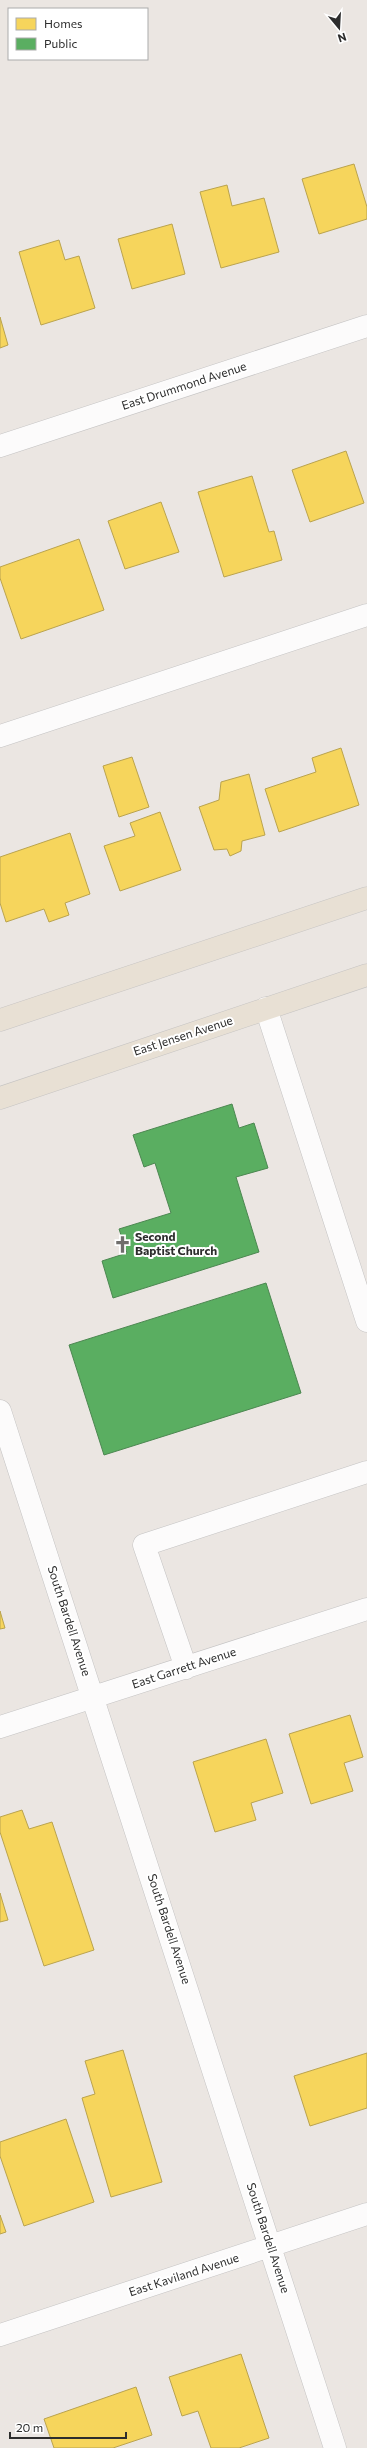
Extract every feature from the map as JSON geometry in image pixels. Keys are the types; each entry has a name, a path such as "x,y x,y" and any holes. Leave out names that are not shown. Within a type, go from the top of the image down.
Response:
{"main road":[{"path":"0,1020 367,898"},
{"name":"East Jensen Avenue","path":"0,1098 367,975"}],"street":[{"name":"East Drummond Avenue","path":"0,446 367,326"},
{"path":"0,736 367,615"},
{"path":"266,1008 367,1322"},
{"name":"South Bardell Avenue","path":"0,1411 335,2448"},
{"path":"186,1668 144,1545 367,1472"},
{"name":"East Garrett Avenue","path":"0,1728 367,1609"},
{"name":"East Kaviland Avenue","path":"0,2335 367,2214"}],"building: Homes":[{"path":"354,164 367,207 367,219 319,234 302,179"},
{"path":"227,185 232,206 264,198 279,252 221,268 200,192"},
{"path":"172,224 185,274 132,289 118,239"},
{"path":"59,240 65,260 79,256 95,308 41,325 19,252"},
{"path":"0,317 8,345 0,348"},
{"path":"346,451 364,503 310,522 292,470"},
{"path":"252,476 269,532 274,531 282,560 224,577 198,492"},
{"path":"161,502 179,552 125,569 108,521"},
{"path":"79,539 104,610 21,639 0,578 0,567"},
{"path":"341,748 359,805 279,832 265,789 316,772 312,758"},
{"path":"132,757 149,807 119,817 103,766"},
{"path":"249,774 265,835 242,841 241,851 230,856 227,849 214,850 199,807 219,800 221,782"},
{"path":"160,812 181,870 120,891 104,846 135,836 130,823"},
{"path":"70,833 90,894 65,903 69,915 49,922 44,909 6,922 0,903 0,857"},
{"path":"0,1611 5,1628 0,1629"},
{"path":"350,1715 363,1757 344,1763 353,1791 311,1804 289,1734"},
{"path":"266,1739 283,1793 251,1803 256,1820 215,1832 193,1762"},
{"path":"22,1810 29,1829 52,1822 94,1950 44,1966 0,1832 0,1817"},
{"path":"0,1893 8,1920 0,1922"},
{"path":"123,2050 162,2182 111,2197 82,2098 95,2094 85,2061"},
{"path":"367,2053 367,2108 310,2126 294,2076"},
{"path":"66,2119 94,2202 24,2226 0,2156 0,2142"},
{"path":"0,2215 6,2232 0,2234"},
{"path":"241,2354 269,2438 239,2448 211,2448 198,2411 182,2416 169,2377"},
{"path":"136,2387 152,2435 113,2448 54,2448 44,2419"}],"building: Public":[{"path":"232,1104 239,1128 254,1123 268,1168 236,1177 259,1252 113,1298 102,1261 127,1253 119,1229 171,1213 155,1163 144,1167 133,1135"},
{"path":"266,1283 301,1393 104,1455 69,1345"}],"place":[{"name":"Second Baptist Church","path":"122,1244"}]}
